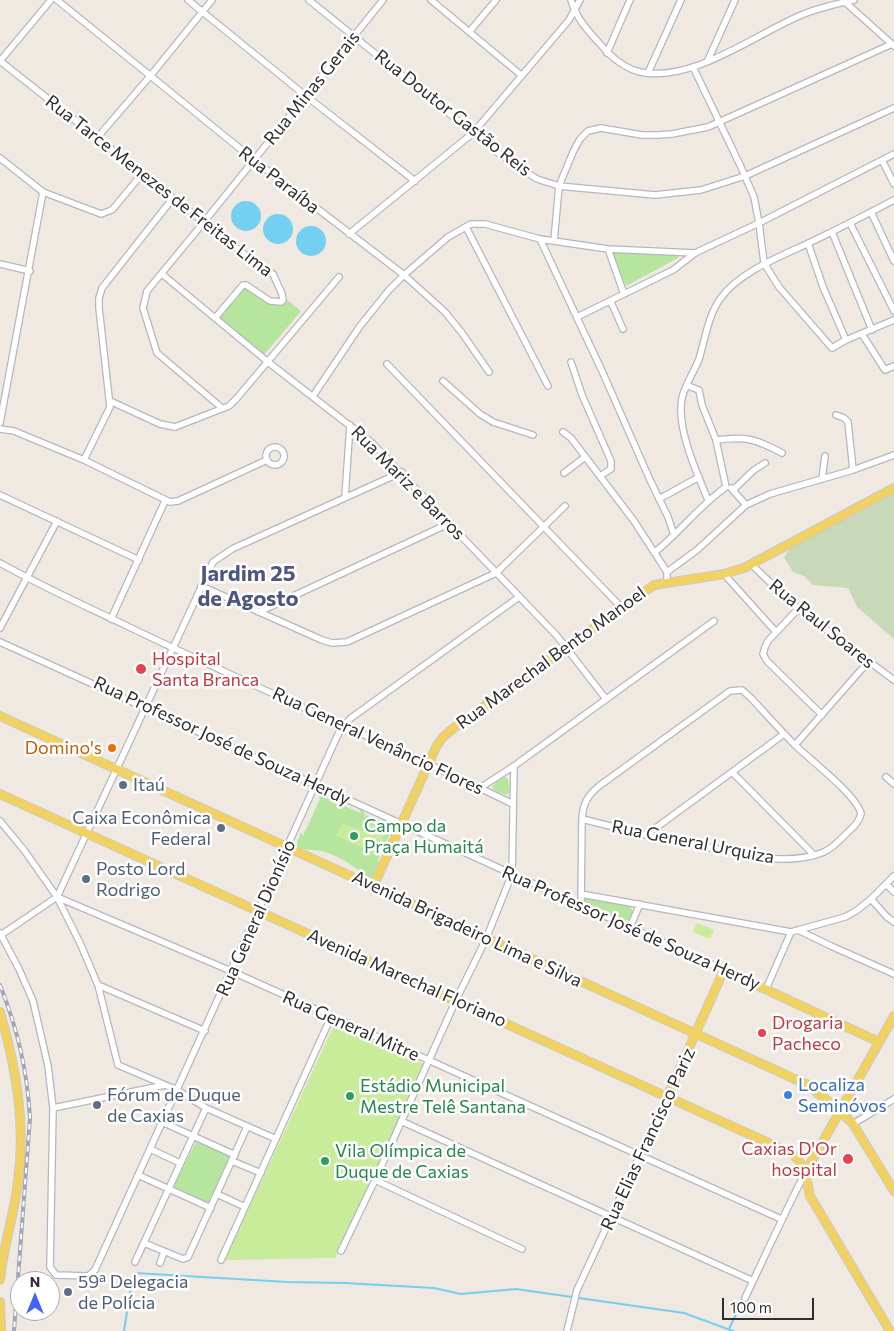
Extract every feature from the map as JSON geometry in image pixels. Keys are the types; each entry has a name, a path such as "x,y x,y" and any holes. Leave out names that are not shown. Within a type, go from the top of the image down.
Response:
{"main road":[{"name":"Rua Marechal Bento Manoel","path":"373,887 428,763 439,742 448,732 654,584 724,574 752,565 894,488"},
{"name":"Avenida Brigadeiro Lima e Silva","path":"0,716 808,1085 853,1124 894,1191"},
{"name":"Avenida Marechal Floriano","path":"0,794 793,1154 799,1159 805,1173"},
{"name":"Rua Professor José de Souza Herdy","path":"724,970 879,1042"},
{"name":"Rua Elias Francisco Pariz","path":"667,1097 724,970"},
{"path":"0,1012 12,1053 20,1104 20,1150 18,1180 13,1212 4,1246 0,1280"},
{"path":"890,1331 810,1196 805,1173 879,1042 893,1022"},
{"path":"0,1302 1,1331"}],"street":[{"path":"0,61 51,0"},
{"name":"Rua Paraíba","path":"57,0 254,160 404,275 445,312 489,372"},
{"path":"188,0 415,181"},
{"path":"97,138 151,76 212,0"},
{"name":"Rua Doutor Gastão Reis","path":"309,0 498,153 529,174 558,186 644,194 671,194 701,190 745,176 894,108"},
{"name":"Rua Minas Gerais","path":"222,408 157,353 145,317 144,301 147,291 383,0"},
{"path":"431,0 522,75"},
{"path":"470,31 496,0"},
{"path":"571,0 575,12 586,28 608,53 628,68 648,73 672,72 692,67 799,16 819,8 854,0"},
{"path":"349,234 473,133 575,12 580,0"},
{"path":"608,53 630,0"},
{"path":"648,73 681,0"},
{"path":"708,60 735,0"},
{"path":"554,241 558,186 580,139 588,131 594,128 601,128 642,135 657,135 697,130 720,123 893,45 845,2"},
{"name":"Rua Tarce Menezes de Freitas Lima","path":"0,61 258,265 274,274 283,298 281,302 272,302 246,285 243,285 215,318"},
{"path":"692,67 754,197 764,264 779,287 832,348 846,340 894,320"},
{"path":"577,317 673,270 695,253 759,223 894,154"},
{"path":"0,159 43,192 105,214 116,207 142,174"},
{"path":"882,160 894,184"},
{"path":"0,423 43,192"},
{"path":"84,460 108,412 110,401 99,308 100,293 105,284 173,198"},
{"path":"708,500 698,477 688,445 682,418 682,397 697,364 711,317 720,299 731,288 764,264 894,200"},
{"path":"871,212 894,261"},
{"path":"850,223 894,311"},
{"path":"314,396 366,316 404,275 448,237 466,227 485,224 540,239 608,249 695,253"},
{"path":"466,227 548,386"},
{"path":"832,232 872,330"},
{"path":"540,239 668,517 674,535"},
{"path":"808,243 823,288 846,340"},
{"path":"608,249 624,294"},
{"path":"0,264 30,270"},
{"name":"Rua Mariz e Barros","path":"162,274 268,362 372,443 402,472 566,647 606,699"},
{"path":"110,401 166,426 175,427 233,403 339,277"},
{"path":"611,302 622,330"},
{"path":"862,334 886,370 894,366"},
{"path":"571,362 584,401 611,461 611,469 600,476"},
{"path":"387,364 621,607"},
{"path":"443,381 480,414 493,422 533,436"},
{"path":"688,386 699,390 702,405 716,440 726,487"},
{"path":"836,415 842,416 848,422 853,470"},
{"path":"345,497 350,426"},
{"path":"0,429 14,431 84,460 172,503 267,460"},
{"path":"563,432 571,438 614,494 655,552 666,572 667,581"},
{"path":"716,440 732,437 747,438 756,440 782,453"},
{"path":"666,572 697,550 746,505 770,494 853,470 894,455"},
{"path":"822,478 825,456"},
{"path":"564,473 585,457"},
{"path":"733,490 765,462"},
{"path":"165,1085 53,1108 48,1066 33,1001 20,969 1,934 57,897 213,562 221,555 402,472"},
{"path":"659,499 698,477"},
{"path":"655,552 693,517 708,500 726,487 732,488 746,505"},
{"path":"0,495 139,560"},
{"path":"111,619 166,501"},
{"path":"201,586 322,640 339,644 356,638 496,573 565,506"},
{"path":"0,628 57,521"},
{"path":"259,612 450,523"},
{"name":"Rua General Venâncio Flores","path":"0,564 111,619 428,763 513,804"},
{"name":"Rua Raul Soares","path":"752,565 798,609 894,680"},
{"path":"724,574 776,632"},
{"name":"Rua General Dionísio","path":"53,1108 49,1262 52,1272 56,1275 81,1276 93,1273 344,725 519,597"},
{"path":"798,609 765,646 763,650 764,657 822,714"},
{"path":"480,788 514,766 714,621"},
{"name":"Rua Professor José de Souza Herdy","path":"0,642 724,970"},
{"path":"795,745 868,662"},
{"name":"Rua General Urquiza","path":"742,690 784,734 849,796 858,806 861,814 857,824 825,852 795,859 763,858 646,835 582,820 582,808 591,793 730,691 742,690"},
{"path":"646,835 784,734"},
{"path":"341,1251 375,1180 428,1060 486,939 512,874 514,766"},
{"path":"733,773 814,855"},
{"path":"886,777 894,784"},
{"path":"581,906 582,820"},
{"path":"0,821 24,850 57,897 80,943 98,985 116,1063 177,1090 206,1108 276,1139"},
{"path":"581,894 791,932 856,911 894,876"},
{"path":"886,884 894,892"},
{"name":"Rua General Mitre","path":"57,897 231,971 781,1219"},
{"path":"871,899 894,922"},
{"path":"630,927 640,904"},
{"path":"798,930 894,974"},
{"path":"766,990 791,932"},
{"path":"98,985 205,1031"},
{"path":"221,1260 331,1017"},
{"name":"Rua Elias Francisco Pariz","path":"568,1331 577,1290 667,1097"},
{"path":"853,1124 894,1099"},
{"path":"134,1262 206,1108"},
{"path":"401,1121 753,1281"},
{"path":"162,1122 260,1173"},
{"path":"144,1243 183,1259 188,1257 247,1127"},
{"path":"150,1150 180,1163"},
{"path":"745,1298 768,1252 781,1219 805,1173"},
{"path":"138,1175 211,1208"},
{"path":"375,1180 522,1249"},
{"path":"795,1192 800,1191 810,1196"},
{"path":"217,1194 245,1207"},
{"path":"160,1263 164,1252"},
{"path":"890,1331 894,1329"}],"green space":[{"path":"610,251 678,255 678,258 626,286"},
{"path":"244,286 272,305 278,306 287,300 301,311 264,355 219,318"},
{"path":"894,490 894,639 857,607 848,588 813,585 804,576 793,572 784,557 791,547"},
{"path":"505,777 508,779 510,792 506,795 494,790 492,787 499,779"},
{"path":"319,791 324,791 327,798 337,802 336,796 340,804 361,813 358,807 362,808 365,815 384,823 381,817 398,826 393,838 390,834 378,860 380,866 374,879 364,875 333,855 296,846 301,832 303,836 320,799"},
{"path":"342,823 363,831 367,823 386,831 376,854 336,836"},
{"path":"586,897 629,905 633,915 629,920 624,921 587,905"},
{"path":"697,923 714,930 710,939 693,932"},
{"name":"Vila Olímpica de Duque de Caxias","path":"335,1023 424,1064 335,1258 225,1260"},
{"path":"197,1140 230,1155 210,1204 172,1189"}],"water":[{"path":"246,201 257,205 261,216 257,227 246,231 235,227 231,216 235,205"},
{"path":"278,214 289,218 293,229 289,240 278,244 267,240 263,229 267,218"},
{"path":"311,226 322,230 326,241 322,252 311,256 300,252 296,241 300,230"}],"waterway":[{"path":"124,1331 132,1280 135,1273 434,1288 461,1294 516,1289 684,1313 733,1331"},
{"path":"729,1329 738,1310"}],"railway":[{"path":"0,985 21,1050 27,1083 30,1118 14,1331"}],"place":[{"name":"Hospital Santa Branca","path":"141,669"},
{"name":"Domino's","path":"112,748"},
{"name":"Itaú","path":"123,785"},
{"name":"Caixa Econômica Federal","path":"221,828"},
{"name":"Campo da Praça Humaitá","path":"354,836"},
{"name":"Posto Lord Rodrigo","path":"86,879"},
{"name":"Drogaria Pacheco","path":"762,1033"},
{"name":"Localiza Seminóvos","path":"788,1095"},
{"name":"Estádio Municipal Mestre Telê Santana","path":"350,1096"},
{"name":"Fórum de Duque de Caxias","path":"97,1105"},
{"name":"Caxias D'Or hospital","path":"848,1159"},
{"name":"Vila Olímpica de Duque de Caxias","path":"325,1161"},
{"name":"59ª Delegacia de Polícia","path":"68,1292"}],"district":[{"name":"Jardim 25 de Agosto","path":"248,586"}]}
